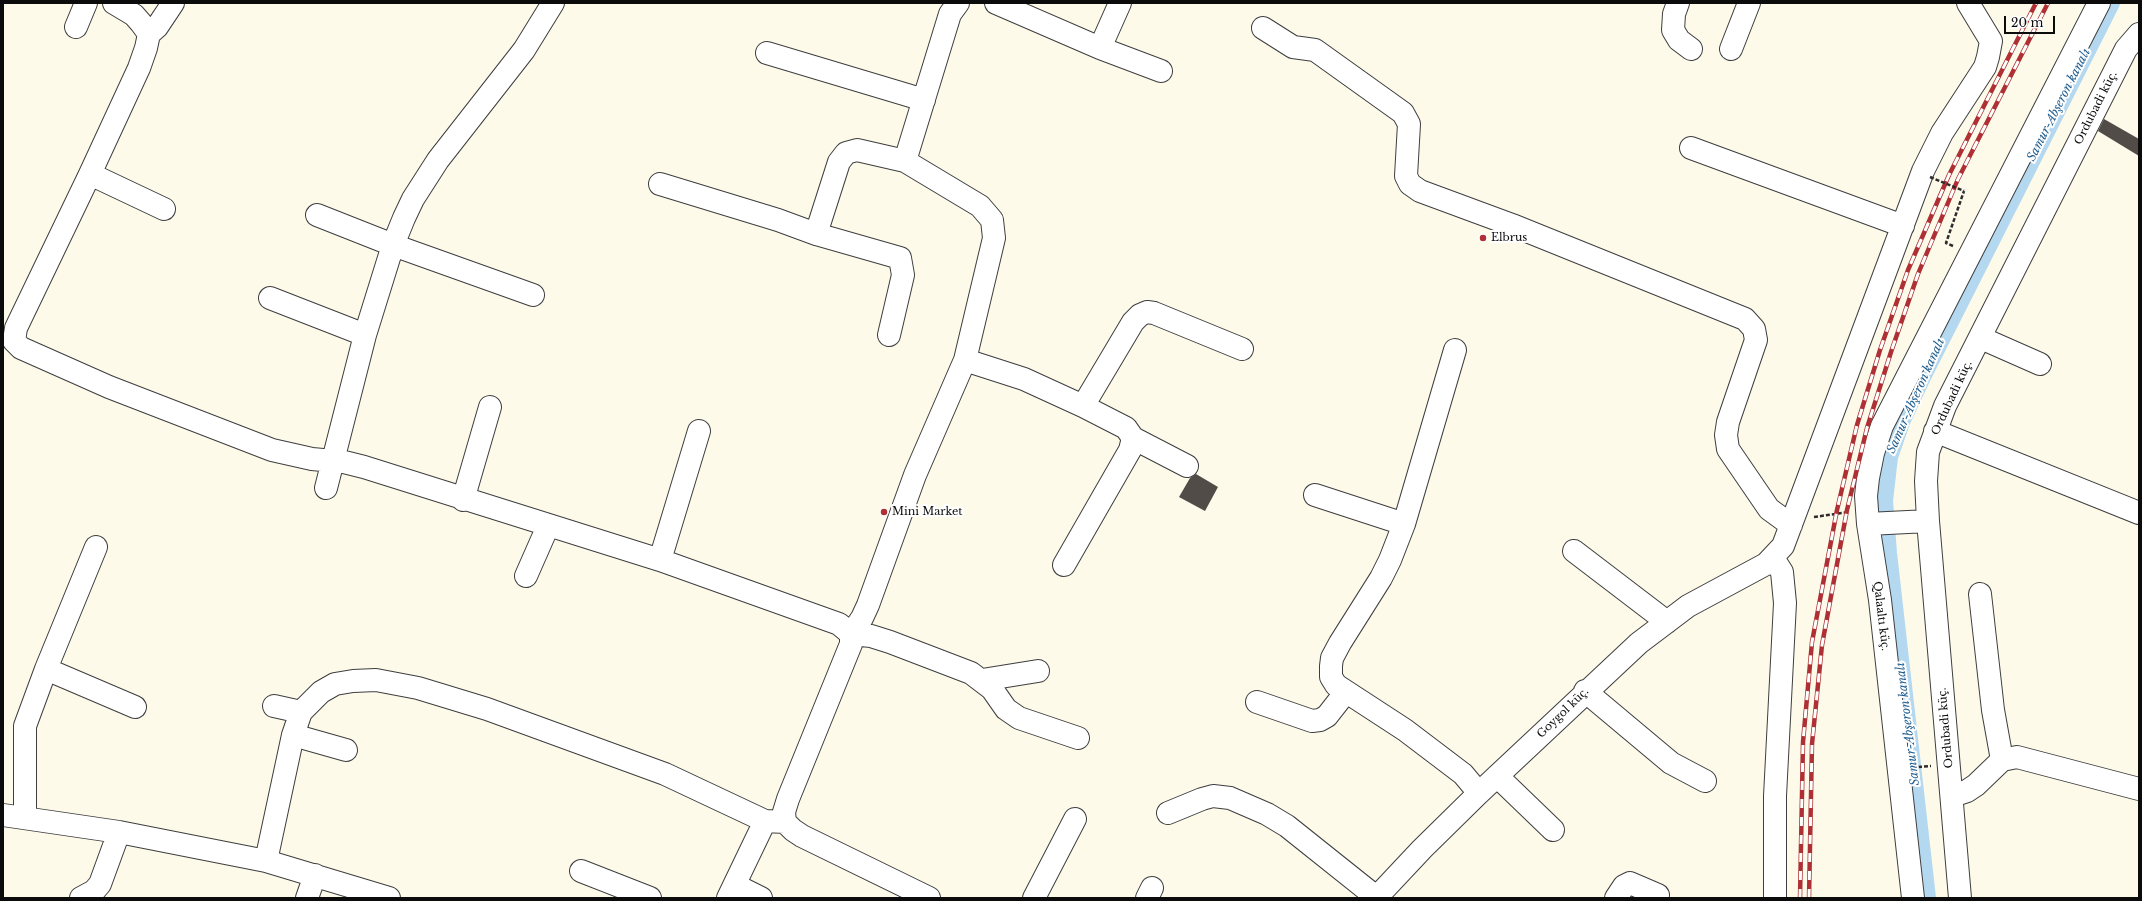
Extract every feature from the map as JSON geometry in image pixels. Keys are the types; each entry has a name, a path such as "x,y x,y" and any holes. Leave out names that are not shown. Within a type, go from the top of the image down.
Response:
{"street":[{"path":"76,27 86,3"},
{"path":"114,3 134,15 149,34"},
{"path":"173,3 161,23 149,34 139,68 16,328 8,340 21,348 109,387 264,447 297,456 364,467 463,500 660,560 827,618 843,626 851,634 871,636 890,642 971,673 992,689 1006,709 1019,718 1078,738"},
{"path":"326,488 365,335 393,245 413,199 438,160 524,50 553,3"},
{"path":"905,161 950,14 958,3"},
{"path":"996,3 1100,48 1161,71"},
{"path":"1100,48 1120,3"},
{"path":"1678,3 1674,14 1673,30 1679,40 1690,49"},
{"path":"1731,49 1749,3"},
{"path":"1775,898 1775,796 1785,603 1782,572 1773,558 1783,546 1931,154 1985,67 1991,42 1968,3"},
{"name":"Qalaaltı küç.","path":"1914,898 1880,600 1868,517 1868,478 1882,426 2099,3"},
{"path":"1263,28 1293,47 1315,50 1403,113 1409,124 1406,176 1410,184 1420,191 1512,225 1745,319 1754,329 1756,340 1728,422 1726,435 1728,449 1769,509 1791,525"},
{"name":"Ordubadi küç.","path":"1960,898 1928,521 1926,466 1935,431 2126,49 2139,34"},
{"path":"767,53 924,100"},
{"path":"1691,148 1903,226"},
{"path":"760,898 732,891 775,821 784,812 847,656 851,644 851,634 868,605 915,475 965,360 994,238 992,220 980,206 905,161 857,150 846,152 840,162 816,234"},
{"path":"90,174 164,209"},
{"path":"660,184 778,220 816,234 900,258 903,275 889,335"},
{"path":"317,216 533,295"},
{"path":"270,298 365,335"},
{"path":"1083,406 1133,322 1140,315 1147,312 1154,313 1242,349"},
{"path":"1981,338 2040,364"},
{"path":"1455,350 1404,524 1380,578 1332,658 1331,678 1345,693 1405,730 1463,774 1479,793"},
{"path":"965,360 1031,382 1083,406 1126,428 1132,438 1187,466"},
{"path":"463,500 490,408"},
{"path":"660,560 699,431"},
{"path":"1935,431 2139,513"},
{"path":"1064,565 1130,450 1132,438"},
{"path":"1315,495 1404,524"},
{"path":"1868,517 1928,521"},
{"path":"526,576 548,526"},
{"path":"25,818 25,726 46,668 96,547"},
{"path":"1574,551 1667,622"},
{"name":"Goygol küç.","path":"1376,898 1422,849 1479,793 1585,691 1639,643 1688,606 1766,564 1773,558"},
{"path":"1980,594 1994,710 2002,760"},
{"path":"46,668 135,707"},
{"path":"982,680 1038,671"},
{"path":"266,862 292,735 301,712 321,692 341,683 376,680 418,688 486,709 665,774 775,821 929,898"},
{"path":"1585,691 1671,763 1705,781"},
{"path":"1257,702 1312,721 1320,720 1327,716 1345,693"},
{"path":"274,706 301,712"},
{"path":"292,735 346,750"},
{"path":"1952,796 1972,788 2002,760 2017,758 2039,762 2139,789"},
{"path":"1497,776 1553,830"},
{"path":"1168,813 1213,796 1230,798 1267,814 1287,826 1376,898"},
{"path":"3,814 119,832 266,862 315,875 389,898"},
{"path":"1034,898 1075,819"},
{"path":"81,898 94,891 100,884 119,832"},
{"path":"581,871 650,898"},
{"path":"307,898 315,875"},
{"path":"1616,898 1624,886 1630,883 1658,895"}],"path":[{"path":"1930,177 1964,191 1946,243"},
{"path":"1791,525 1802,527 1814,518 1868,517"},
{"path":"1899,768 1949,764"}],"building":[{"path":"2104,119 2139,139 2139,156 2098,131"},
{"path":"1196,474 1218,487 1205,511 1179,497 1190,478"}],"waterway":[{"name":"Samur-Abşeron kanalı","path":"1927,898 1888,553 1884,501 1889,457 1901,422 1922,377 2111,3"}],"railway":[{"path":"1800,898 1803,742 1812,642 1837,510 1857,425 1880,350 1908,270 1949,175 2036,3"},
{"path":"1809,898 1812,744 1822,645 1847,510 1867,428 1918,274 1958,179 2048,3"}],"place":[{"name":"Elbrus","path":"1483,238"},
{"name":"Mini Market","path":"884,512"}]}
